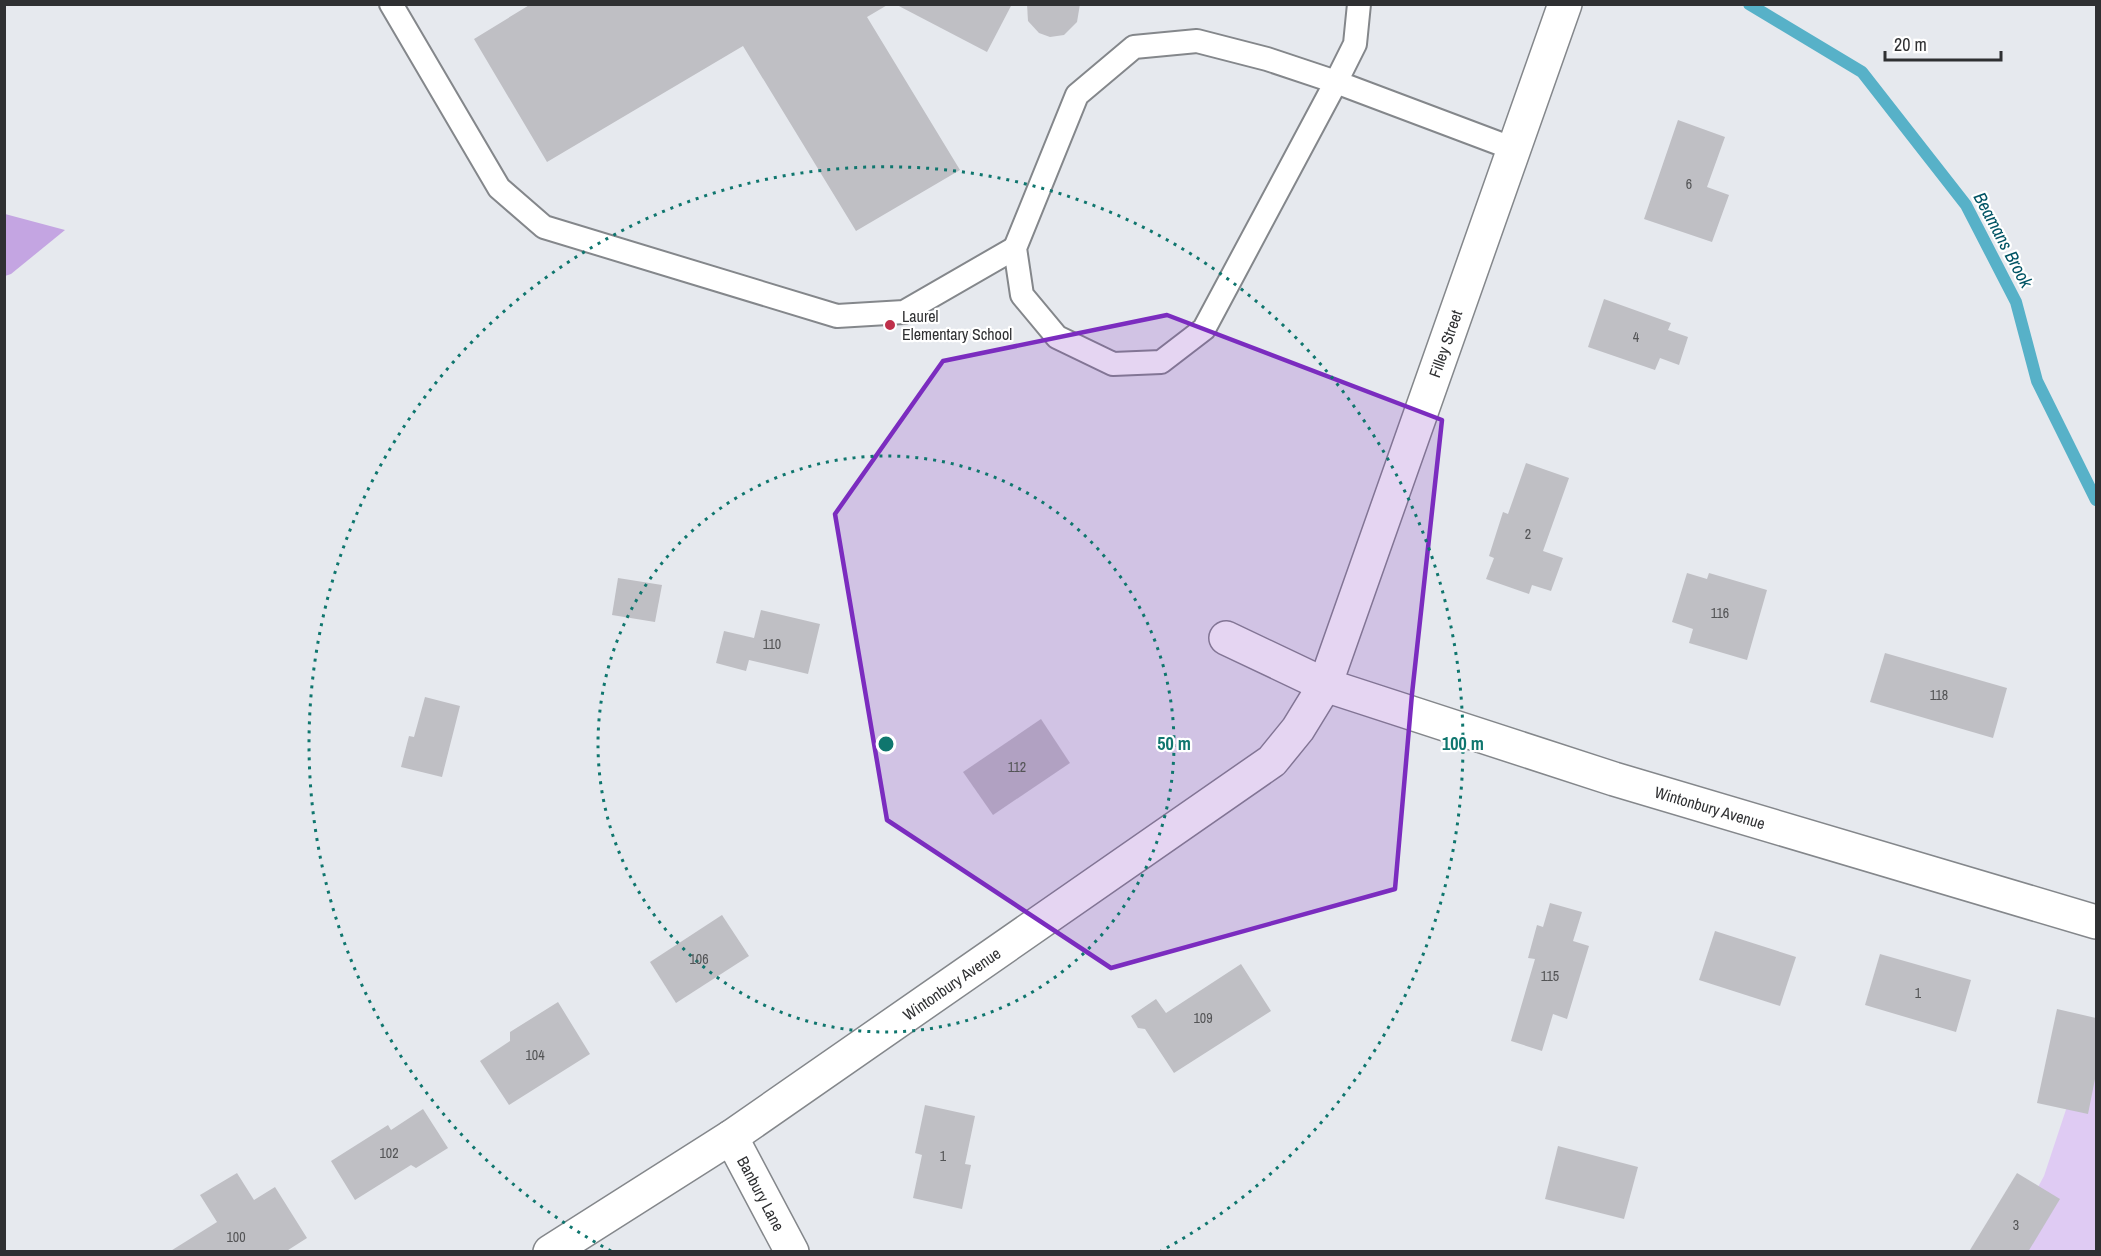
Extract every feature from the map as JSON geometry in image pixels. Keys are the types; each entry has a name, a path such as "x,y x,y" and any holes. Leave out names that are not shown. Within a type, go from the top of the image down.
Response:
{"street":[{"name":"Filley Street","path":"1325,684 1565,4"},
{"name":"Wintonbury Avenue","path":"1226,638 1325,684 1614,779 2097,922"},
{"name":"Wintonbury Avenue","path":"550,1251 731,1137 1272,761 1298,729 1325,684"},
{"name":"Banbury Lane","path":"731,1137 792,1251"}],"lane":[{"path":"391,4 499,188 544,227 837,316 904,312 1015,248"},
{"path":"1359,4 1355,44 1336,82 1204,329 1161,362 1113,364 1057,337 1022,295 1015,248 1077,95 1134,47 1197,41 1267,59 1336,82 1514,149"}],"highlighted area":[{"path":"1167,315 1442,420 1412,694 1395,889 1111,968 887,820 835,514 943,361"}],"shaded area":[{"path":"5,214 65,230 11,274 5,276"},
{"path":"2096,1019 2096,1251 2003,1252 2044,1176"}],"building":[{"path":"531,4 889,4 867,17 960,170 856,231 743,46 547,162 474,39"},
{"path":"895,4 1012,4 987,52"},
{"path":"1027,4 1080,4 1077,22 1064,35 1050,37 1039,33 1028,21"},
{"path":"1678,120 1725,137 1707,187 1729,195 1712,242 1644,219"},
{"path":"1604,299 1671,323 1668,330 1688,337 1679,365 1660,358 1655,370 1588,347"},
{"path":"1526,463 1569,478 1543,551 1563,558 1551,591 1532,585 1529,594 1486,579 1494,558 1489,556 1503,512 1508,514"},
{"path":"1687,573 1707,579 1709,573 1767,590 1747,660 1689,643 1693,629 1672,622"},
{"path":"618,578 662,585 655,622 612,615"},
{"path":"761,610 820,624 808,674 749,660 746,671 716,663 724,631 754,638"},
{"path":"1885,653 2007,688 1993,738 1870,702"},
{"path":"425,697 460,706 442,777 401,767 409,736 414,737"},
{"path":"1041,719 1070,763 993,815 963,772"},
{"path":"1550,903 1582,912 1573,941 1589,946 1567,1019 1553,1014 1542,1051 1511,1041 1535,959 1528,958 1537,925 1543,927"},
{"path":"722,915 749,956 676,1003 650,962"},
{"path":"1715,931 1796,957 1780,1006 1699,980"},
{"path":"1880,954 1971,980 1956,1032 1865,1005"},
{"path":"1241,964 1271,1011 1174,1073 1145,1029 1138,1028 1131,1016 1156,999 1166,1013"},
{"path":"558,1002 590,1054 509,1105 480,1061 510,1041 510,1032"},
{"path":"2057,1009 2096,1018 2096,1074 2088,1114 2037,1103"},
{"path":"925,1105 975,1116 965,1164 971,1165 962,1209 913,1198 922,1155 915,1153"},
{"path":"423,1109 448,1148 416,1168 411,1165 355,1200 331,1161 388,1125 391,1130"},
{"path":"1558,1146 1638,1167 1624,1219 1545,1199"},
{"path":"237,1173 254,1200 275,1187 307,1238 285,1252 169,1252 217,1222 200,1195"},
{"path":"2017,1173 2060,1199 2028,1252 1973,1252 1970,1250"}],"waterway":[{"name":"Beamans Brook","path":"1749,4 1862,72 1966,205 2016,302 2037,381 2096,500"}],"place":[{"name":"Laurel Elementary School","path":"890,325"}]}
